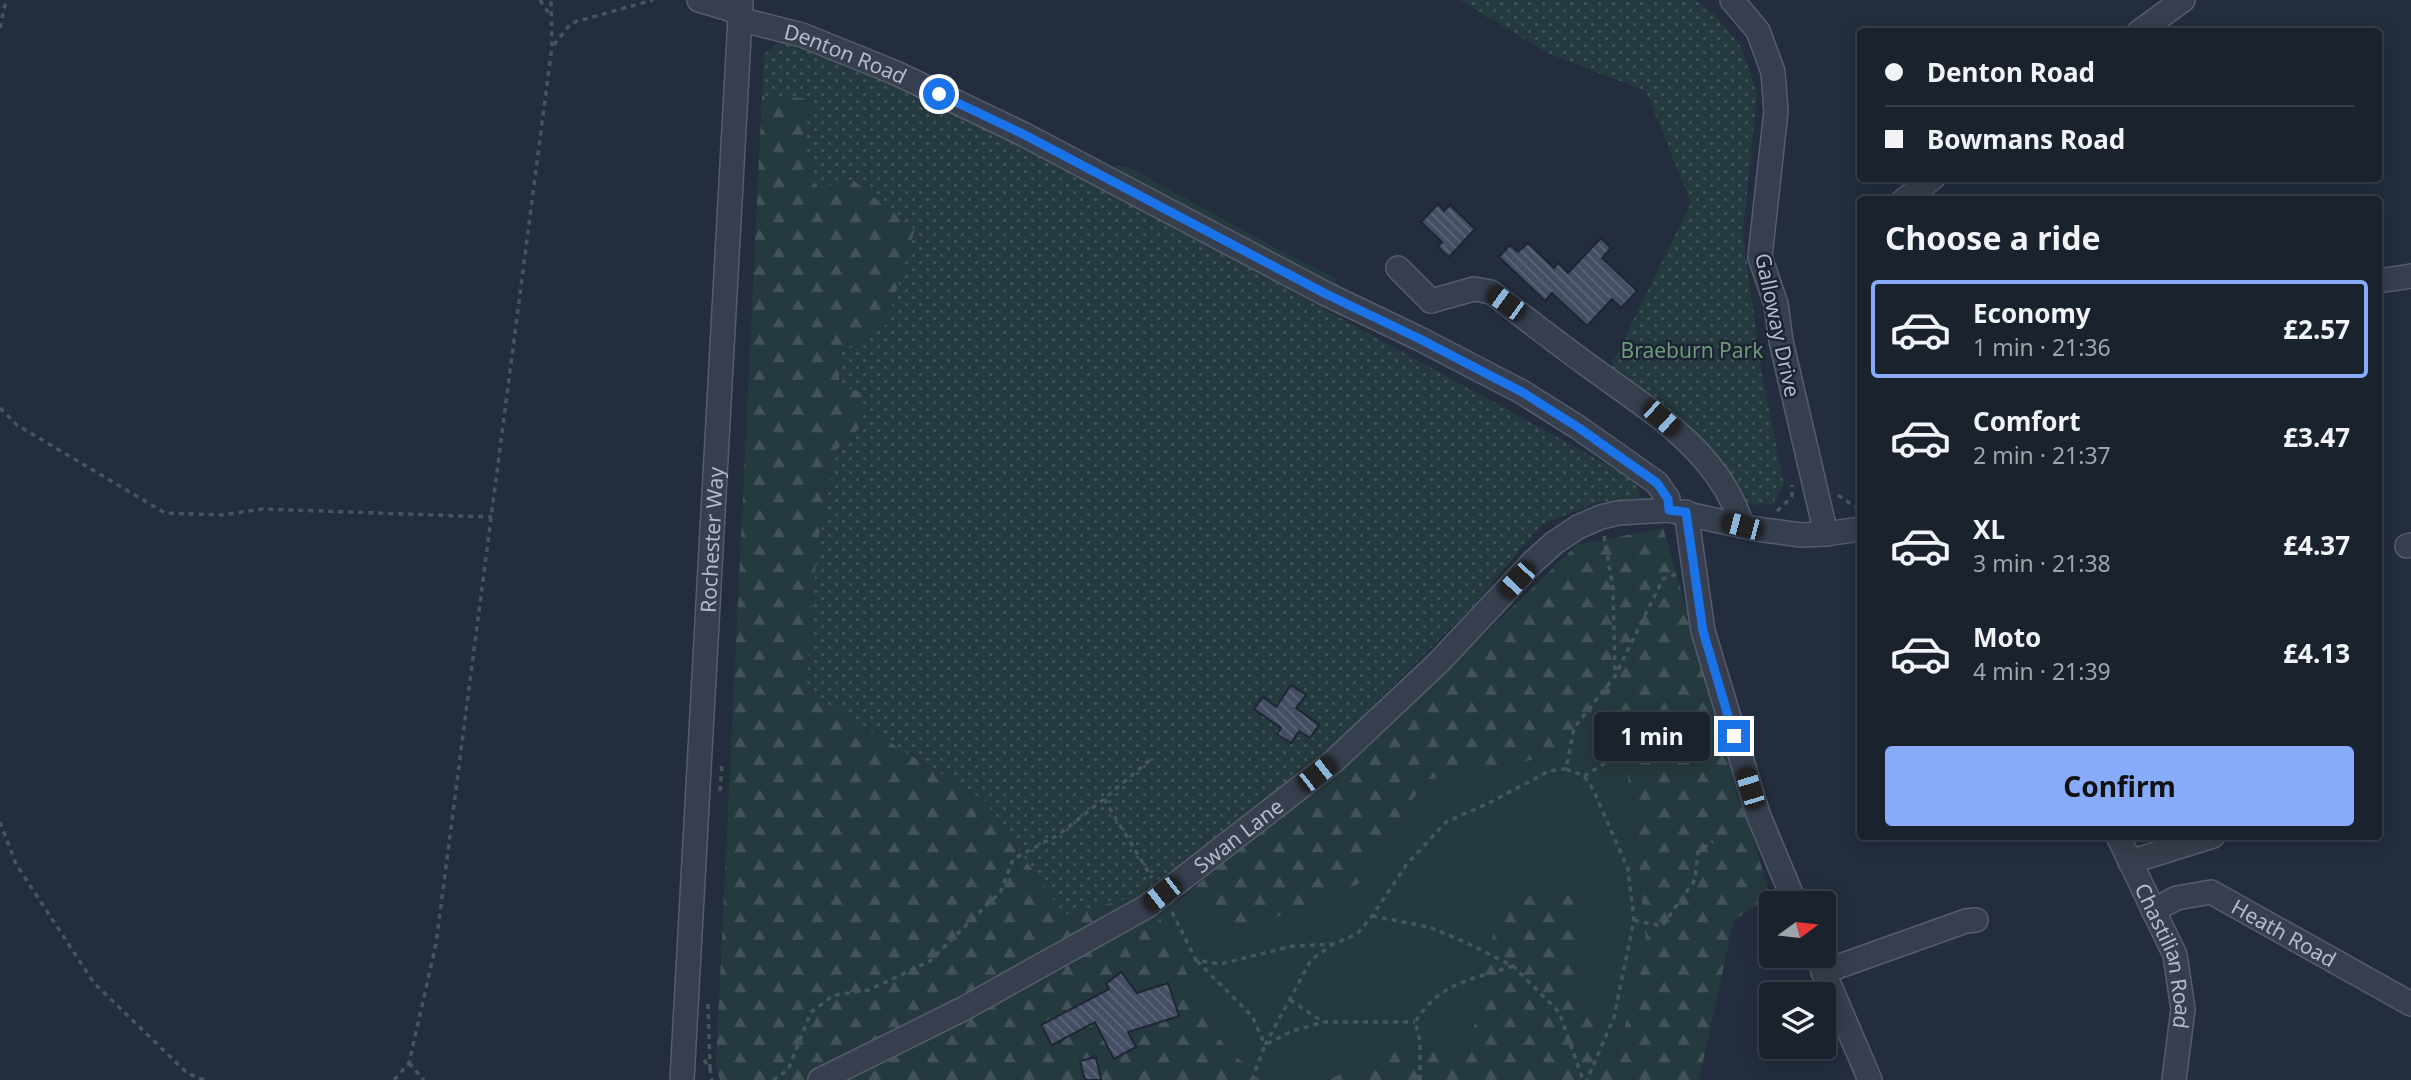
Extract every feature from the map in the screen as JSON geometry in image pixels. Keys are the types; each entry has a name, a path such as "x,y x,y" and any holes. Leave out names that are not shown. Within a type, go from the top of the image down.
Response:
{"street":[{"name":"Denton Road","path":"699,0 740,10 802,35 896,74 1107,169 1330,286 1418,338 1522,392 1579,428 1661,486 1678,511 1703,631 1758,814 1790,891"},
{"name":"Galloway Drive","path":"1732,0 1758,31 1773,72 1776,111 1760,257 1776,304 1780,341 1825,534"},
{"path":"2144,28 2183,0"},
{"name":"Rochester Way","path":"682,1080 740,10"},
{"path":"1909,196 1928,182"},
{"path":"1398,268 1431,301"},
{"path":"2382,280 2411,276"},
{"path":"1431,301 1474,289 1491,292 1661,418 1689,443 1720,479 1732,499 1742,526"},
{"path":"1418,338 1431,301"},
{"name":"Swan Lane","path":"820,1080 963,1009 1146,907 1334,761 1439,662 1548,549 1578,527 1601,517 1634,511 1678,511 1742,526 1801,535 1857,529"},
{"name":"Chastilian Road","path":"2120,840 2175,955 2183,1009 2174,1080"},
{"path":"2130,862 2200,840"},
{"name":"Heath Road","path":"2153,910 2177,898 2211,892 2411,1004"},
{"path":"1836,959 1976,920"},
{"path":"1822,968 1870,1080"}],"path":[{"path":"0,28 6,0"},
{"path":"540,0 550,15"},
{"path":"394,1080 409,1063 436,944 552,47 551,0"},
{"path":"552,47 571,23 653,0"},
{"path":"0,408 17,425 165,513 221,515 263,509 492,517"},
{"path":"1601,517 1613,588 1615,676"},
{"path":"1566,769 1574,728 1615,676 1663,579 1674,575"},
{"path":"1584,776 1627,750 1693,745"},
{"path":"773,1080 788,1070 811,1012 834,995 869,990 930,961 1000,891 1013,859 1058,835 1152,758"},
{"path":"1252,1080 1265,1045 1311,960 1334,944 1357,934 1407,864 1446,822 1549,771 1566,769 1584,776 1593,789 1628,869 1634,920 1614,1017 1585,1080"},
{"path":"1104,799 1162,894 1196,960 1252,1016 1265,1045"},
{"path":"0,822 16,863 94,983 187,1073 204,1080"},
{"path":"1634,920 1662,926 1695,880 1698,852 1713,841"},
{"path":"1372,916 1429,927 1513,966 1559,1012 1585,1080"},
{"path":"1196,960 1220,964 1293,946 1334,944"},
{"path":"1420,1080 1420,1041 1415,1022 1423,1009 1448,987 1513,966"},
{"path":"1290,1000 1324,1022"},
{"path":"1265,1045 1292,1031 1324,1022 1415,1022"},
{"path":"409,1063 424,1080"}],"green space":[{"name":"Braeburn Park","path":"1460,0 1695,0 1715,15 1741,47 1757,93 1743,233 1762,375 1784,484 1773,504 1745,505 1705,442 1608,372 1691,203 1646,91 1547,53"},
{"path":"786,37 1011,137 1635,480 1641,499 1598,502 1541,525 1473,606 1333,745 1148,893 1064,915 985,801 806,691 818,540 828,495 833,453 863,425 863,392 839,386 839,353 886,325 915,230 853,180 816,188 802,137 814,98 762,96 764,54"},
{"path":"762,96 814,98 802,137 915,230 886,325 839,353 863,392 863,425 833,453 828,495 818,540 806,690 985,801 1064,915 1148,893 1218,1038 1260,1080 720,1080 716,1063"},
{"path":"1116,165 1131,168 1268,244 1334,277 1339,287 1337,290 1246,243 1221,223 1203,217 1112,171"},
{"path":"1663,528 1769,891 1759,891 1759,903 1734,920 1699,1080 1328,1080 1387,1052 1470,1046 1499,906 1574,882 1577,999 1615,1060 1647,950 1618,685 1548,757 1426,780 1358,884 1241,932 1185,895 1407,709 1577,545"},
{"path":"1619,684 1647,950 1614,1061 1577,999 1573,882 1499,906 1470,1046 1387,1052 1328,1080 1260,1080 1218,1038 1158,913 1185,895 1241,932 1358,884 1427,780 1548,757"}],"building":[{"path":"1438,204 1444,211 1450,205 1475,229 1449,257 1438,247 1442,242 1421,222"},
{"path":"1601,238 1611,248 1602,258 1637,291 1621,308 1612,299 1587,326 1552,293 1545,301 1499,257 1510,245 1518,252 1528,243 1554,268 1558,263 1568,273"},
{"path":"1291,685 1306,695 1296,708 1319,725 1310,738 1299,731 1291,743 1277,734 1281,728 1254,709 1263,697 1276,707"},
{"path":"1121,972 1137,993 1168,983 1179,1016 1128,1032 1136,1047 1114,1059 1095,1022 1052,1045 1041,1025 1109,989 1106,984"},
{"path":"1096,1057 1101,1080 1085,1080 1080,1061"}],"route":[{"path":"939,94 1023,134 1326,294 1522,392 1657,483 1668,499 1669,510 1686,512 1703,631 1734,736"}]}
